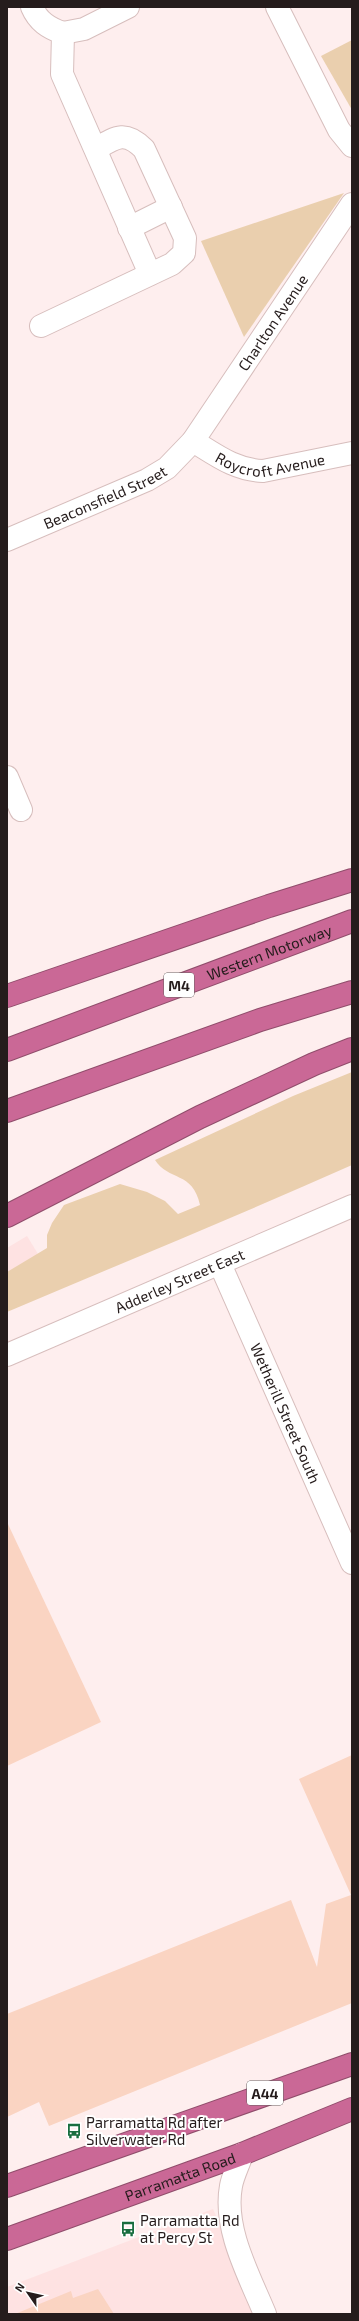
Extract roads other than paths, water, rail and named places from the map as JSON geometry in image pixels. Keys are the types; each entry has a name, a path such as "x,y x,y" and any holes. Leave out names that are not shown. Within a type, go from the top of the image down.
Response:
{"highway":[{"path":"7,996 262,908 352,880"},
{"name":"Western Motorway","path":"7,1050 352,921"},
{"path":"7,1111 260,1020 352,992"},
{"path":"7,1216 200,1116 314,1064 352,1049"},
{"name":"A44","path":"7,2186 352,2064"},
{"name":"Parramatta Road","path":"7,2239 242,2154 352,2109"}],"street":[{"path":"32,7 39,19 46,25 63,33 84,29 128,7"},
{"path":"277,7 339,130 352,146"},
{"path":"63,33 62,74 150,274"},
{"path":"42,326 172,264 184,253 185,238 144,150 134,140 125,137 113,139 96,149"},
{"name":"Charlton Avenue","path":"193,441 352,204"},
{"path":"129,228 171,207"},
{"name":"Roycroft Avenue","path":"193,441 232,466 263,471 352,453"},
{"name":"Beaconsfield Street","path":"7,540 147,480 167,468 193,441"},
{"path":"7,777 21,810"},
{"name":"Adderley Street East","path":"7,1355 352,1206"},
{"name":"Wetherill Street South","path":"220,1264 352,1563"},
{"path":"242,2154 231,2184 229,2199 236,2245 265,2314"}],"place":[{"name":"Parramatta Rd after Silverwater Rd","path":"74,2131"},
{"name":"Parramatta Rd at Percy St","path":"128,2229"}]}
